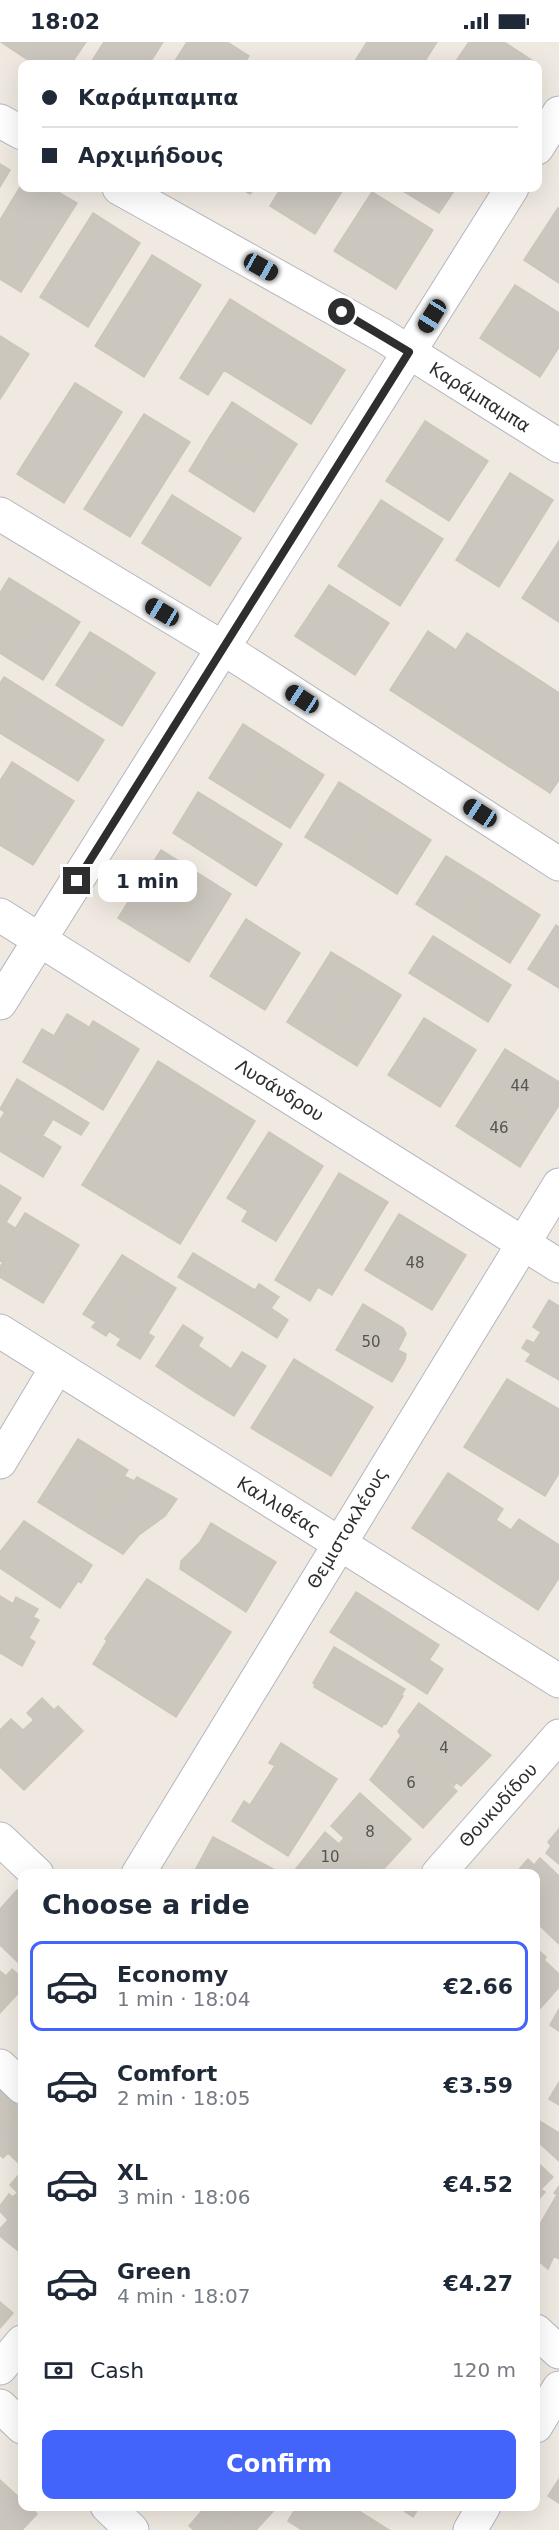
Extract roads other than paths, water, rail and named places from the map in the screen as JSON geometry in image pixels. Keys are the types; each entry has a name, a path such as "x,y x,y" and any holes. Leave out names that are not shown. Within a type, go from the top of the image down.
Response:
{"street":[{"path":"542,140 559,113"},
{"path":"0,121 18,131"},
{"name":"Καράμπαμπα","path":"126,192 382,335 559,446"},
{"path":"0,1003 509,192"},
{"path":"0,514 223,648 559,864"},
{"name":"Λυσάνδρου","path":"0,915 559,1266"},
{"name":"Θεμιστοκλέους","path":"141,1869 338,1543 559,1185"},
{"name":"Καλλιθέας","path":"0,1331 559,1681"},
{"path":"0,1462 57,1367"},
{"name":"Θουκυδίδου","path":"442,1869 559,1736"},
{"path":"0,1839 32,1869"},
{"path":"0,2066 18,2083"},
{"path":"540,2335 559,2352"},
{"path":"0,2368 18,2347"},
{"path":"540,2419 559,2388"},
{"path":"0,2406 18,2423"},
{"path":"112,2511 132,2530"}]}
